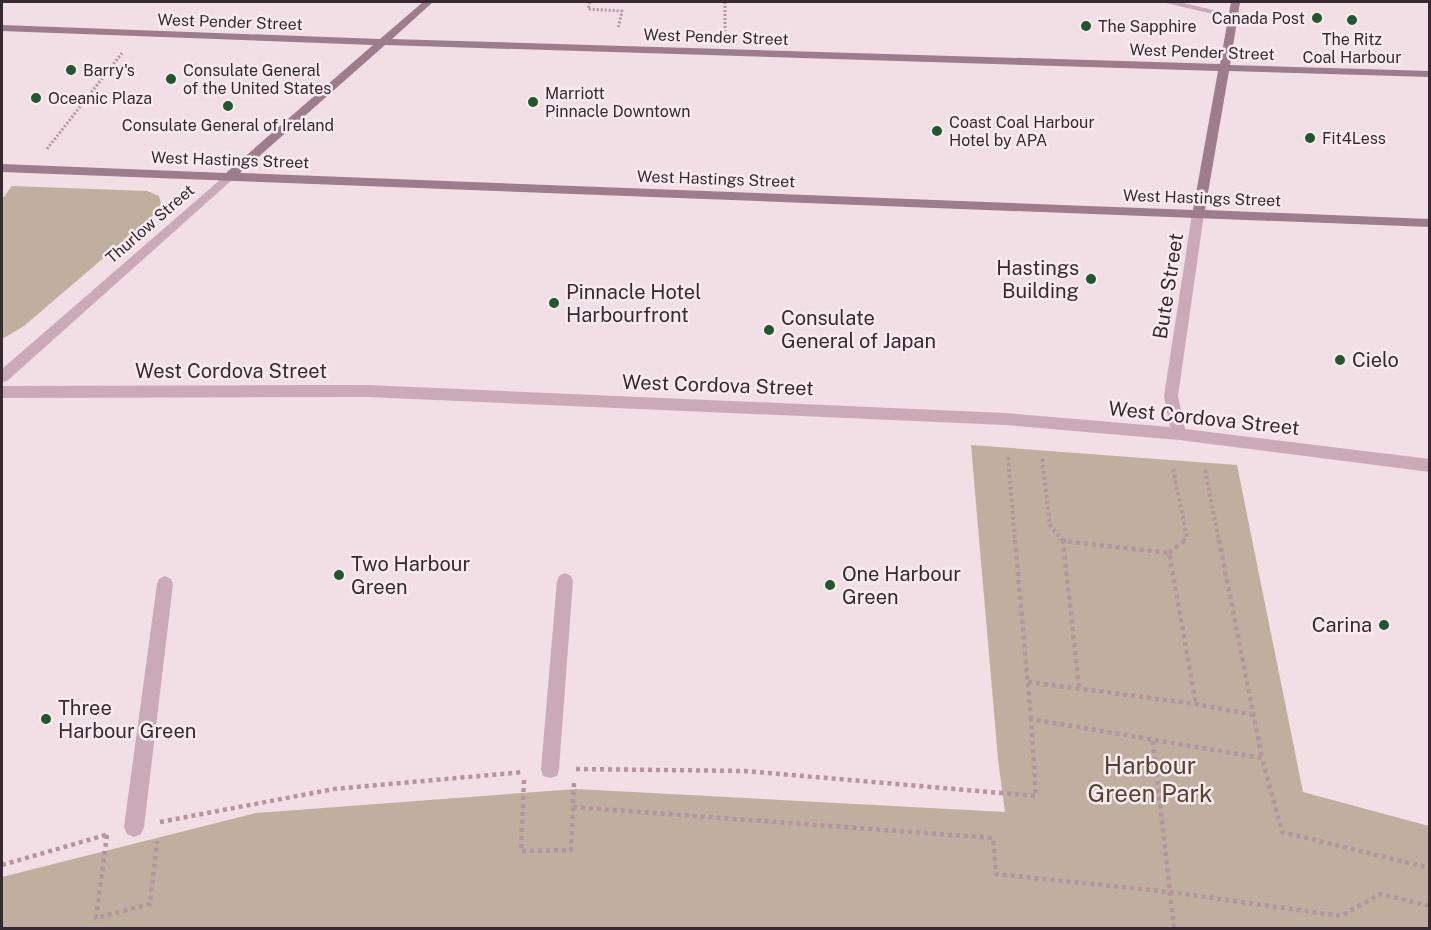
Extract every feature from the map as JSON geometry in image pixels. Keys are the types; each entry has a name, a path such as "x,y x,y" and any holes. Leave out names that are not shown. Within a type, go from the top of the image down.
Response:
{"street":[{"name":"Thurlow Street","path":"2,377 428,2"},
{"path":"1167,2 1234,16"},
{"name":"Bute Street","path":"1179,434 1171,396 1198,214 1236,2"},
{"name":"West Pender Street","path":"2,28 1430,74"},
{"name":"West Hastings Street","path":"2,168 1430,223"},
{"name":"West Cordova Street","path":"2,392 367,391 958,417 1179,434 1430,466"},
{"path":"550,769 565,581"},
{"path":"134,827 165,584"}],"path":[{"path":"590,2 588,9 622,11 618,29"},
{"path":"725,2 725,28"},
{"path":"46,150 122,52"},
{"path":"524,772 520,851 571,850 574,769 745,771 1036,796 1008,457"},
{"path":"1042,459 1050,525 1064,541 1080,687"},
{"path":"1064,541 1169,553 1187,538 1173,469"},
{"path":"1205,470 1262,758 1282,832 1430,868"},
{"path":"1169,553 1196,704"},
{"path":"1028,682 1196,704 1253,715"},
{"path":"1031,719 1262,758"},
{"path":"1153,741 1174,928"},
{"path":"2,865 134,827 334,789 550,769"},
{"path":"573,807 993,838 996,874 1170,892 1341,916 1380,894 1430,906"},
{"path":"107,834 96,918 150,904 159,822"}],"green space":[{"path":"12,186 147,191 159,196 161,203 156,213 24,326 2,339 2,199"},
{"name":"Harbour Green Park","path":"971,445 1237,465 1303,792 1429,826 1429,928 2,928 2,877 256,813 576,789 1005,812 998,759"}],"place":[{"name":"Canada Post","path":"1317,18"},
{"name":"The Ritz Coal Harbour","path":"1352,20"},
{"name":"The Sapphire","path":"1086,26"},
{"name":"Barry's","path":"71,70"},
{"name":"Consulate General of the United States","path":"171,79"},
{"name":"Oceanic Plaza","path":"36,98"},
{"name":"Marriott Pinnacle Downtown","path":"533,102"},
{"name":"Consulate General of Ireland","path":"228,106"},
{"name":"Coast Coal Harbour Hotel by APA","path":"937,131"},
{"name":"Fit4Less","path":"1310,138"},
{"name":"Hastings Building","path":"1091,279"},
{"name":"Pinnacle Hotel Harbourfront","path":"554,303"},
{"name":"Consulate General of Japan","path":"769,330"},
{"name":"Cielo","path":"1340,360"},
{"name":"Two Harbour Green","path":"339,575"},
{"name":"One Harbour Green","path":"830,585"},
{"name":"Carina","path":"1384,625"},
{"name":"Three Harbour Green","path":"46,719"}]}
